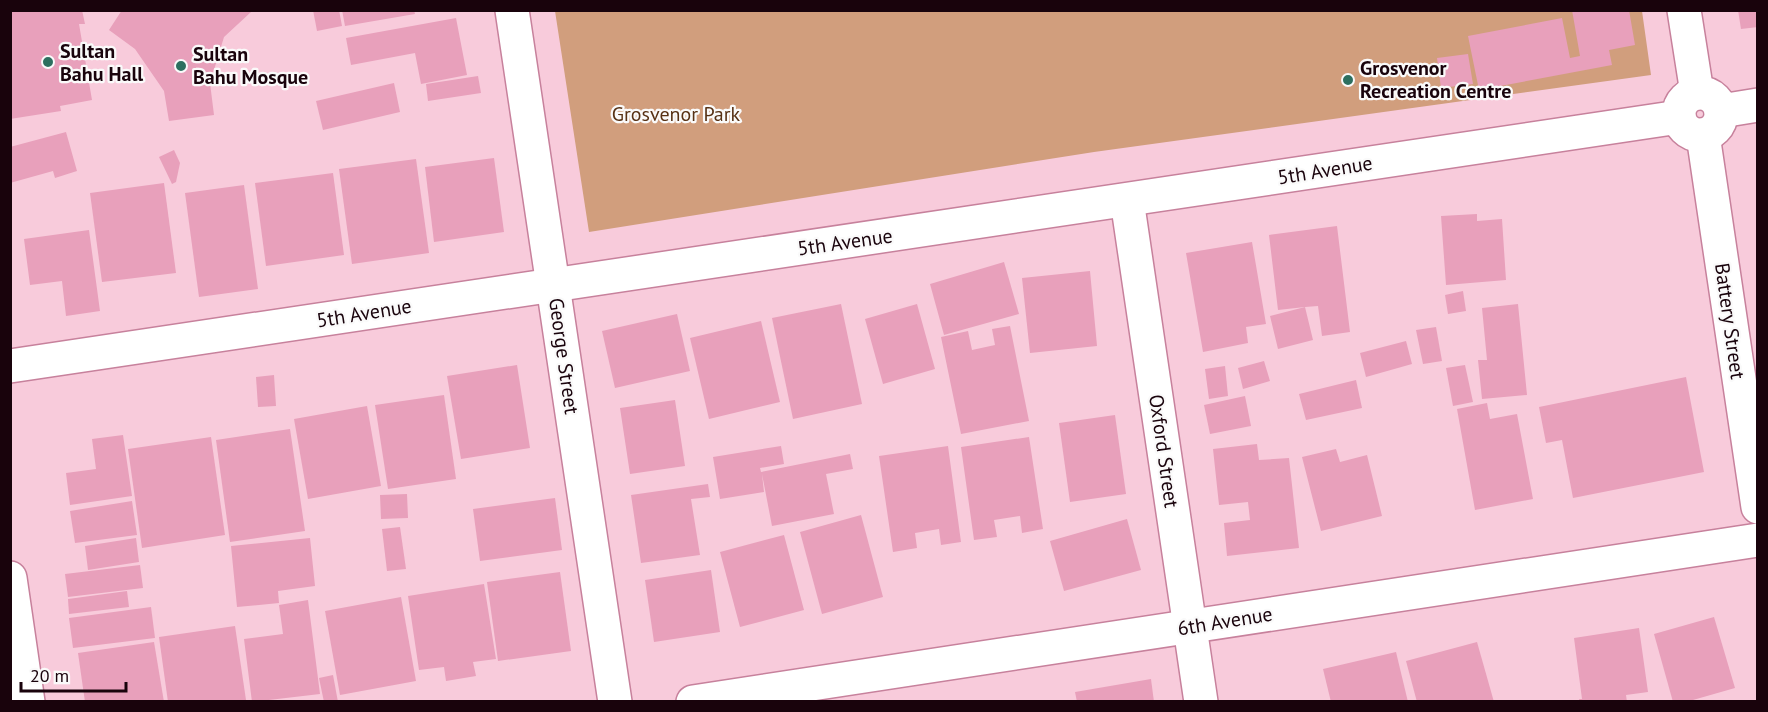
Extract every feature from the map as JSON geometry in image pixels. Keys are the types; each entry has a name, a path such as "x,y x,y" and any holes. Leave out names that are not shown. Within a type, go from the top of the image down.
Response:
{"street":[{"name":"George Street","path":"512,10 615,702"},
{"name":"Battery Street","path":"1684,10 1758,507"},
{"name":"5th Avenue","path":"10,366 1758,105"},
{"name":"Oxford Street","path":"1127,200 1201,702"},
{"name":"6th Avenue","path":"693,702 1758,540"},
{"path":"10,578 28,702"}],"green space":[{"name":"Grosvenor Park","path":"555,11 1642,11 1651,75 1094,152 589,232"}],"building":[{"name":"Sultan Bahu Hall","path":"10,10 82,10 85,24 79,24 92,100 60,106 61,111 10,119"},
{"name":"Sultan Bahu Mosque","path":"122,10 249,10 251,12 224,37 210,83 214,115 169,121 164,91 135,49 109,30"},
{"path":"313,10 339,10 342,26 317,31"},
{"path":"342,10 414,10 415,14 345,26"},
{"path":"1572,10 1629,10 1635,45 1609,50 1612,65 1479,90 1468,36 1562,18 1570,58 1580,56"},
{"path":"1738,10 1758,10 1758,27 1741,29"},
{"path":"456,18 467,75 421,84 415,53 351,65 346,38"},
{"path":"1468,54 1473,84 1441,88 1437,58"},
{"path":"478,76 481,93 428,101 426,84"},
{"path":"394,83 400,112 323,130 316,101"},
{"path":"66,132 77,171 55,178 53,171 10,183 10,147"},
{"path":"174,150 180,163 176,182 172,184 159,157"},
{"path":"494,158 504,232 434,242 425,167"},
{"path":"416,159 429,253 352,264 339,169"},
{"path":"333,173 344,255 266,266 255,183"},
{"path":"164,183 176,273 102,282 90,193"},
{"path":"244,185 258,289 199,297 185,193"},
{"path":"1477,214 1477,221 1502,219 1506,280 1446,285 1441,216"},
{"path":"1337,226 1350,332 1322,336 1318,306 1278,310 1269,235"},
{"path":"89,230 100,311 66,316 62,281 30,285 24,239"},
{"path":"1252,242 1266,324 1246,327 1248,343 1203,352 1186,253"},
{"path":"1004,262 1019,314 944,335 930,284"},
{"path":"1090,271 1097,346 1030,353 1022,278"},
{"path":"1463,291 1466,311 1448,314 1445,295"},
{"path":"841,304 862,404 793,419 772,318"},
{"path":"917,304 935,369 883,384 865,319"},
{"path":"1518,304 1527,395 1482,399 1478,360 1487,360 1482,308"},
{"path":"1305,307 1313,340 1278,349 1270,316"},
{"path":"677,314 690,371 615,388 602,331"},
{"path":"761,321 780,402 709,419 690,338"},
{"path":"1010,326 1029,421 961,434 941,337 968,331 972,350 995,345 992,329"},
{"path":"1436,327 1442,361 1423,364 1416,330"},
{"path":"1406,341 1412,364 1366,377 1360,353"},
{"path":"1264,361 1270,381 1243,389 1238,368"},
{"path":"517,365 530,448 461,459 447,376"},
{"path":"1465,365 1473,402 1453,406 1446,368"},
{"path":"1225,366 1228,396 1209,399 1205,369"},
{"path":"274,375 276,406 258,407 256,377"},
{"path":"1686,377 1704,472 1573,498 1562,440 1546,443 1539,407"},
{"path":"1356,380 1362,408 1306,420 1299,394"},
{"path":"444,395 456,479 388,489 375,405"},
{"path":"1245,396 1251,426 1210,434 1204,405"},
{"path":"675,400 685,466 630,474 620,408"},
{"path":"1487,403 1490,419 1517,414 1533,499 1475,510 1457,409"},
{"path":"367,406 381,486 308,499 294,419"},
{"path":"1115,415 1126,494 1070,502 1059,423"},
{"path":"290,429 305,531 230,542 216,440"},
{"path":"123,435 132,496 70,505 66,473 96,469 92,439"},
{"path":"211,437 225,535 142,548 128,449"},
{"path":"1029,437 1043,529 1022,533 1020,516 994,520 997,537 974,540 961,447"},
{"path":"1257,444 1259,460 1289,458 1299,548 1227,556 1224,523 1250,520 1248,502 1219,505 1213,449"},
{"path":"781,446 784,464 760,468 761,472 850,454 853,469 826,474 834,514 772,526 762,474 764,492 720,499 713,457"},
{"path":"948,446 961,542 941,545 939,529 915,533 917,548 893,552 879,456"},
{"path":"1336,449 1340,462 1367,455 1382,516 1321,531 1302,457"},
{"path":"708,484 710,497 691,499 700,555 641,563 631,495"},
{"path":"407,494 408,518 381,519 380,495"},
{"path":"555,498 562,550 480,561 473,509"},
{"path":"132,501 137,535 75,543 70,511"},
{"path":"861,515 883,597 822,614 800,532"},
{"path":"1127,519 1141,570 1064,591 1050,541"},
{"path":"400,527 406,569 387,571 382,529"},
{"path":"784,535 804,610 740,627 720,552"},
{"path":"136,538 139,562 88,570 85,546"},
{"path":"310,538 315,586 278,591 279,603 237,607 231,546"},
{"path":"140,565 143,588 68,597 65,574"},
{"path":"711,570 720,632 654,642 645,580"},
{"path":"560,572 571,651 498,661 487,582"},
{"path":"484,584 496,659 473,662 476,676 446,681 444,667 419,670 408,596"},
{"path":"127,591 129,607 69,614 68,599"},
{"path":"401,597 416,681 340,695 325,611"},
{"path":"308,600 320,694 252,702 244,639 283,634 279,605"},
{"path":"151,607 155,638 73,648 69,618"},
{"path":"1714,617 1735,688 1686,702 1673,702 1654,634"},
{"path":"235,626 246,700 168,702 159,637"},
{"path":"1639,628 1648,692 1626,695 1627,702 1580,702 1579,699 1582,699 1574,638"},
{"path":"154,642 164,702 85,702 78,653"},
{"path":"1477,642 1494,702 1417,702 1406,661"},
{"path":"1396,652 1408,702 1331,702 1323,669"},
{"path":"333,675 338,702 324,702 319,678"},
{"path":"1151,679 1154,702 1077,702 1075,692"}],"place":[{"name":"Sultan Bahu Hall","path":"48,62"},
{"name":"Sultan Bahu Mosque","path":"181,66"},
{"name":"Grosvenor Recreation Centre","path":"1348,80"}]}
